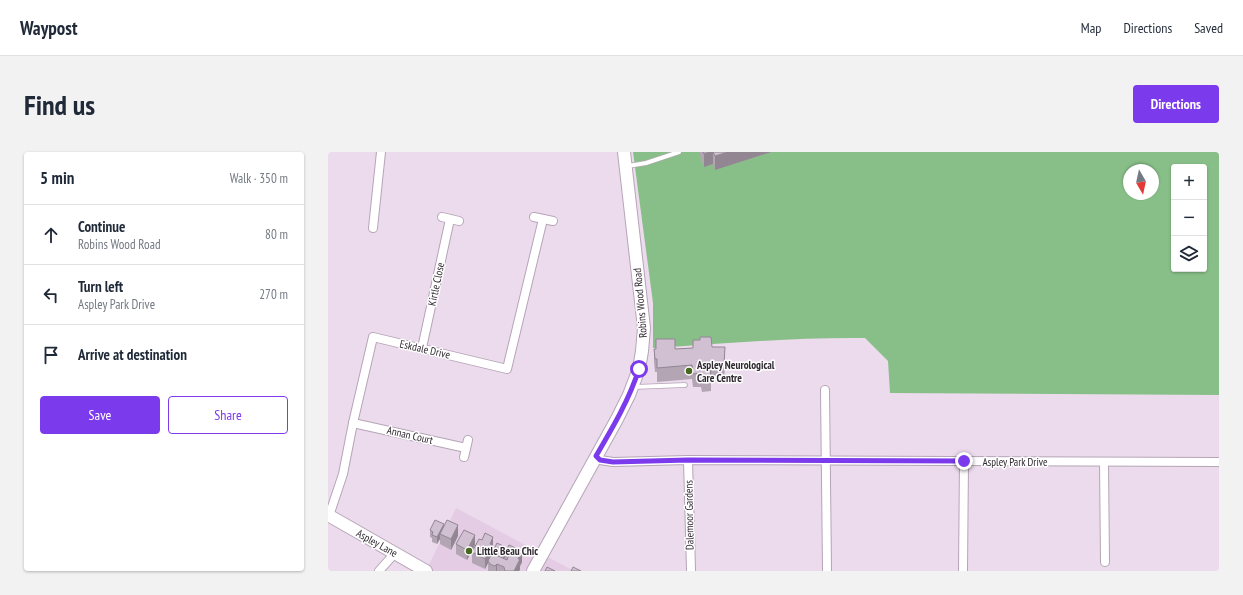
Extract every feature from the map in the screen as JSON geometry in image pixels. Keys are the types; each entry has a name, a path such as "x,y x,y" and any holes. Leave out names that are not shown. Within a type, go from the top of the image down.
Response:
{"street":[{"path":"373,228 381,152"},
{"name":"Robins Wood Road","path":"533,571 617,419 633,387 639,369 644,328 624,152"},
{"name":"Kirtle Close","path":"422,348 455,220 442,217"},
{"path":"534,217 553,221"},
{"name":"Eskdale Drive","path":"328,516 343,474 373,337 508,369 543,219"},
{"path":"826,390 827,570"},
{"name":"Annan Court","path":"353,423 467,444 464,457"},
{"name":"Aspley Park Drive","path":"596,456 600,460 613,462 688,460 1219,462"},
{"name":"Dalemoor Gardens","path":"688,460 691,570"},
{"path":"963,571 964,461"},
{"path":"1104,462 1105,562"},
{"name":"Aspley Lane","path":"328,516 426,571"},
{"path":"379,571 395,553"}],"lane":[{"path":"625,167 646,163 679,152"},
{"path":"633,387 685,385"}],"shaded area":[{"path":"456,508 574,571 426,571"}],"green space":[{"path":"633,152 1219,152 1219,395 890,393 888,361 865,338 785,340 653,348 653,303"}],"building":[{"path":"713,152 728,152 715,156"},
{"path":"700,337 711,337 712,347 725,347 724,364 710,364 711,378 702,378 701,373 693,374 692,365 657,368 657,359 655,359 654,349 656,349 656,339 675,339 675,349 693,348 693,340 700,340"},
{"path":"435,520 444,524 437,537 432,535 433,532 430,530"},
{"path":"447,520 458,525 451,539 440,534"},
{"path":"464,530 475,535 467,550 456,544"},
{"path":"485,533 493,537 490,544 492,545 485,559 472,552 479,539 482,540"},
{"path":"497,543 505,547 503,551 500,549 496,555 507,560 509,555 505,553 509,545 522,551 514,571 505,571 504,567 497,564 494,566 488,561"},
{"path":"547,567 555,571 545,571"},
{"path":"573,567 581,571 571,571"}],"place":[{"name":"Aspley Neurological Care Centre","path":"689,371"},
{"name":"Little Beau Chic","path":"469,551"}],"route":[{"path":"639,369 633,387 596,456 600,460 613,462 688,460 964,461"}]}
